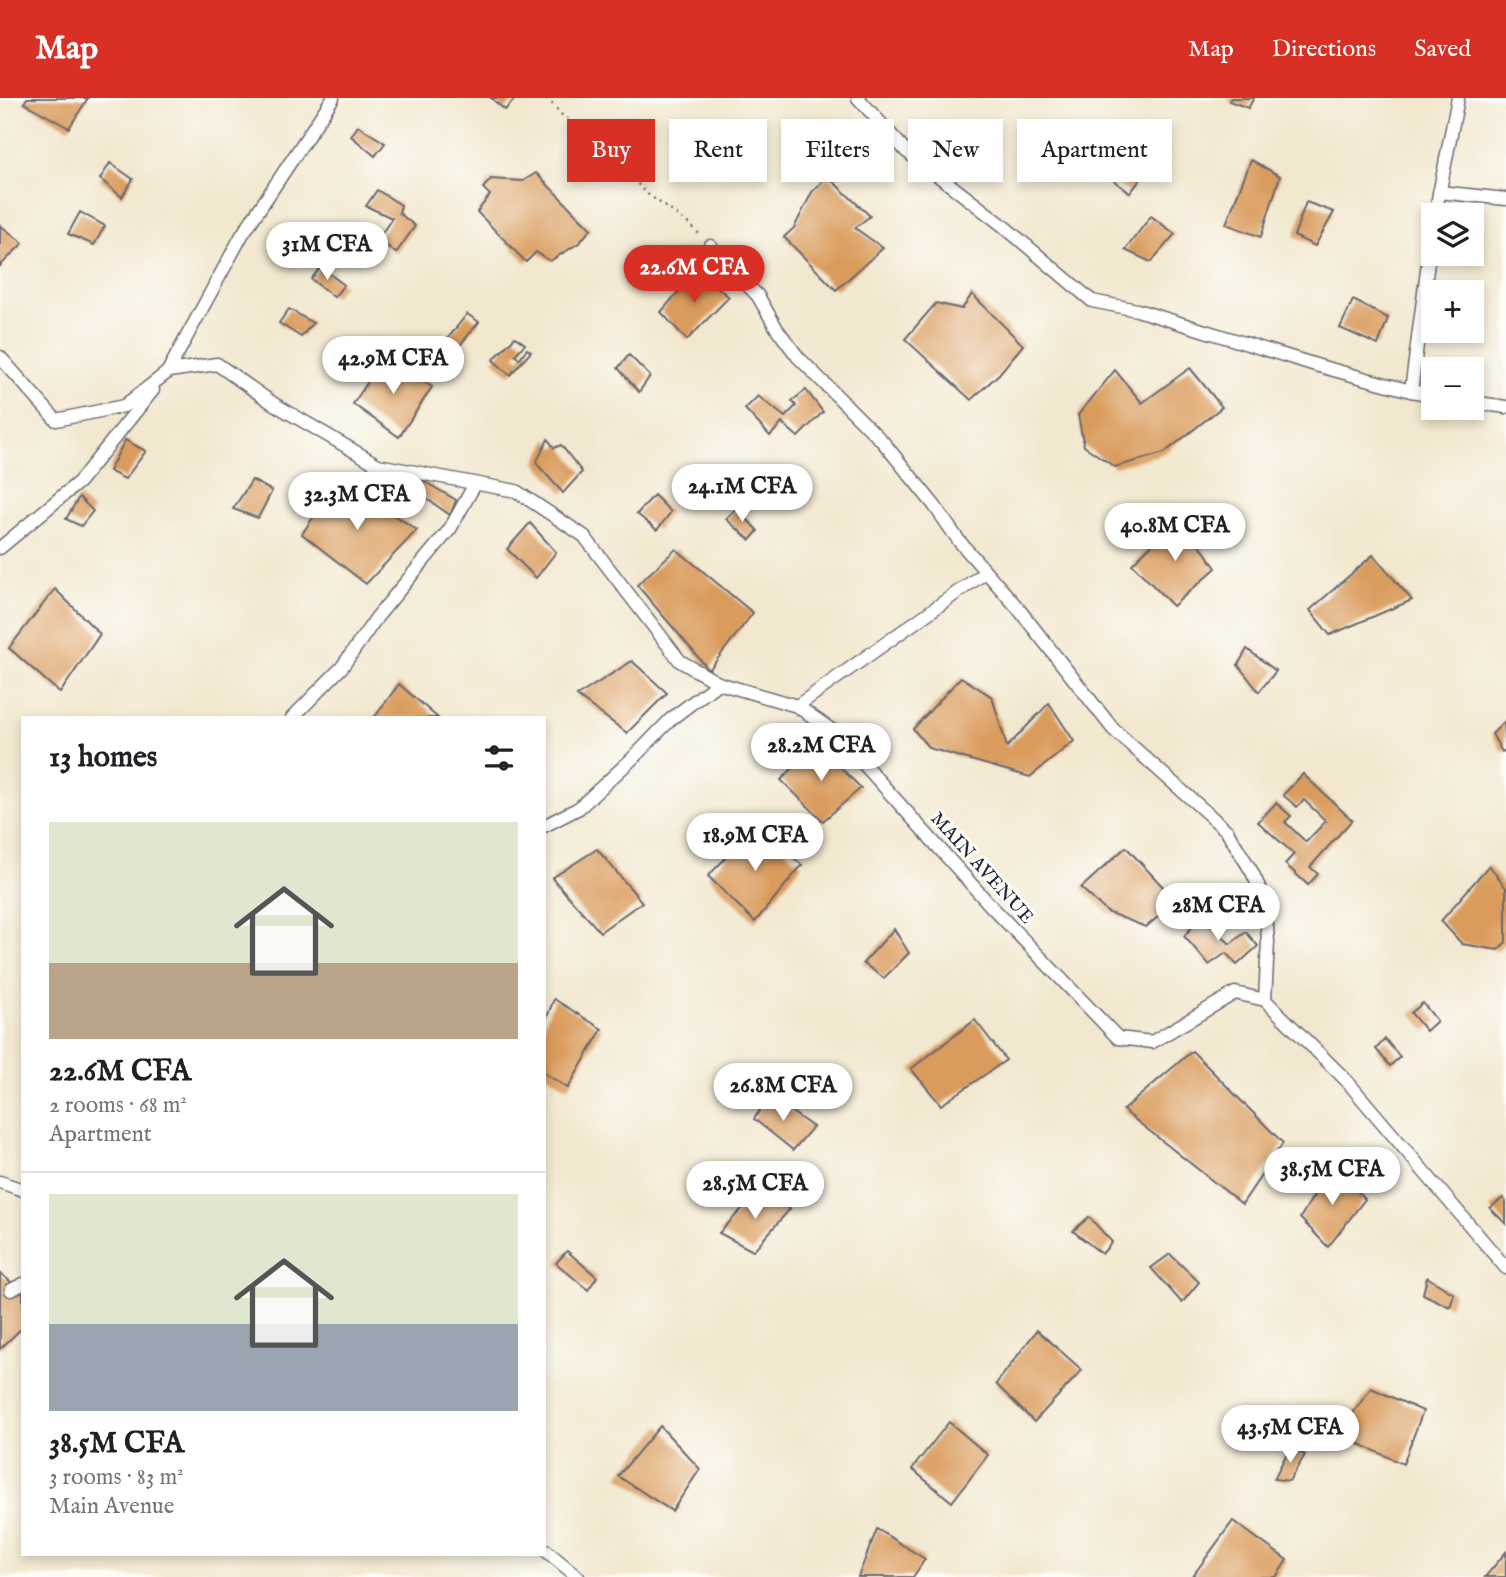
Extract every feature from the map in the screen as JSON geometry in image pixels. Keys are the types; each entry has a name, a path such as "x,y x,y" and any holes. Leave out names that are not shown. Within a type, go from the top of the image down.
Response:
{"street":[{"path":"0,548 79,482 169,371 242,235 332,98"},
{"path":"858,98 906,150 1001,224 1092,301 1137,310 1319,366 1421,393"},
{"path":"1437,203 1458,98"},
{"path":"1439,192 1506,199"},
{"path":"710,246 758,296 776,329 798,357 883,442 959,541 1017,607 1113,729 1227,831 1252,872 1265,900 1268,942 1265,1000 1346,1080 1506,1268"},
{"path":"1411,391 1428,266"},
{"name":"MAIN AVENUE","path":"0,357 56,420 124,406 169,371 217,363 274,404 378,465 516,491 583,536 680,661 718,683 797,706 836,733 990,905 1118,1038 1153,1042 1235,993 1265,1000"},
{"path":"1484,404 1506,408"},
{"path":"294,716 342,667 377,617 450,529 475,484"},
{"path":"797,706 986,572"},
{"path":"546,825 579,808 671,719 718,683"},
{"path":"0,1182 21,1190"},
{"path":"10,1290 21,1284"},
{"path":"546,1551 578,1577"}],"path":[{"path":"547,98 562,115 589,131 646,193 687,222 710,246"}],"building":[{"path":"27,98 88,98 69,128 24,103"},
{"path":"491,98 514,98 515,99 505,110"},
{"path":"1231,98 1254,98 1248,108 1229,101"},
{"path":"358,126 385,143 375,156 351,136"},
{"path":"1251,160 1280,176 1261,237 1226,224"},
{"path":"110,163 133,179 122,197 100,179"},
{"path":"536,173 591,229 579,243 550,261 536,252 526,262 477,212 490,195 483,188 491,179 523,181"},
{"path":"821,182 833,182 870,216 855,228 883,248 836,290 784,237 794,228 812,192"},
{"path":"1116,182 1138,182 1130,193"},
{"path":"377,190 401,205 399,213 415,226 396,253 378,239 392,218 366,206"},
{"path":"1306,202 1334,212 1315,246 1294,236"},
{"path":"80,212 105,226 94,245 68,234"},
{"path":"1151,216 1175,234 1151,262 1125,250"},
{"path":"0,225 23,243 0,266"},
{"path":"321,267 344,285 334,297 311,279"},
{"path":"697,270 729,297 687,340 661,312"},
{"path":"972,294 1023,345 999,374 971,400 905,339 936,303 962,309"},
{"path":"1353,300 1388,318 1378,345 1340,328"},
{"path":"289,309 313,323 301,337 279,323"},
{"path":"467,314 479,322 457,349 448,338"},
{"path":"515,337 525,344 515,355 519,359 527,349 531,352 510,375 493,360"},
{"path":"386,355 432,387 399,437 353,404"},
{"path":"629,355 650,376 639,392 618,368"},
{"path":"1190,368 1222,407 1164,453 1115,467 1084,446 1078,415 1115,370 1142,403"},
{"path":"806,390 823,412 798,437 782,423 770,436 745,409 758,396 785,417 796,406 792,401"},
{"path":"548,439 554,448 561,445 582,472 563,493 536,463"},
{"path":"125,440 146,451 125,479 109,471"},
{"path":"339,479 417,530 366,584 302,534"},
{"path":"420,479 456,500 450,515 414,490"},
{"path":"252,480 272,491 258,518 233,509"},
{"path":"654,495 671,512 657,530 637,514"},
{"path":"79,497 93,511 81,526 66,519"},
{"path":"737,508 758,531 750,540 726,519"},
{"path":"1180,517 1216,568 1173,606 1132,564"},
{"path":"530,523 556,552 536,578 507,549"},
{"path":"676,549 753,613 709,670 637,585"},
{"path":"1373,555 1412,600 1330,635 1310,610"},
{"path":"55,589 100,634 60,693 9,648"},
{"path":"1247,649 1276,671 1259,692 1238,665"},
{"path":"632,661 667,693 627,733 577,696"},
{"path":"961,677 992,697 1007,747 1049,703 1074,741 1030,777 929,748 913,729"},
{"path":"399,684 436,716 375,716"},
{"path":"1504,722 1506,750 1502,752 1492,734"},
{"path":"817,744 861,788 823,821 781,780"},
{"path":"1303,774 1352,820 1310,867 1318,874 1308,885 1285,864 1294,854 1258,822 1276,803 1291,816 1285,822 1306,842 1326,821 1304,800 1297,807 1283,795"},
{"path":"757,826 802,865 755,922 708,876"},
{"path":"1126,847 1176,901 1146,927 1107,912 1081,888"},
{"path":"597,849 642,902 600,932 552,878"},
{"path":"1489,865 1506,888 1506,942 1498,950 1462,944 1441,921"},
{"path":"1202,916 1230,944 1246,932 1258,946 1237,965 1226,953 1209,965 1184,936"},
{"path":"894,929 909,953 884,978 863,963"},
{"path":"554,999 602,1029 568,1088 546,1074 546,1020"},
{"path":"1423,1003 1437,1021 1426,1031 1411,1013"},
{"path":"975,1020 1006,1060 941,1105 911,1069"},
{"path":"1385,1039 1400,1057 1390,1066 1376,1049"},
{"path":"1192,1051 1283,1143 1242,1204 1123,1110"},
{"path":"769,1096 813,1127 793,1150 754,1119"},
{"path":"1332,1165 1365,1199 1328,1247 1300,1218"},
{"path":"761,1189 790,1209 753,1251 719,1233"},
{"path":"1503,1198 1506,1202 1506,1224 1490,1208"},
{"path":"1089,1217 1112,1242 1102,1254 1073,1231"},
{"path":"567,1251 597,1277 588,1290 556,1263"},
{"path":"1170,1254 1199,1282 1182,1303 1151,1268"},
{"path":"0,1273 21,1290 21,1329 0,1349"},
{"path":"1427,1277 1454,1294 1450,1307 1423,1294"},
{"path":"1037,1330 1082,1370 1034,1422 996,1384"},
{"path":"1371,1388 1423,1411 1403,1464 1338,1434"},
{"path":"949,1422 988,1455 952,1502 912,1469"},
{"path":"660,1426 700,1469 672,1511 618,1476"},
{"path":"1290,1447 1305,1455 1289,1481 1274,1479"},
{"path":"1233,1521 1287,1560 1276,1577 1192,1577"},
{"path":"877,1529 925,1559 913,1577 858,1577"},
{"path":"1506,1552 1506,1577 1485,1577"}]}
